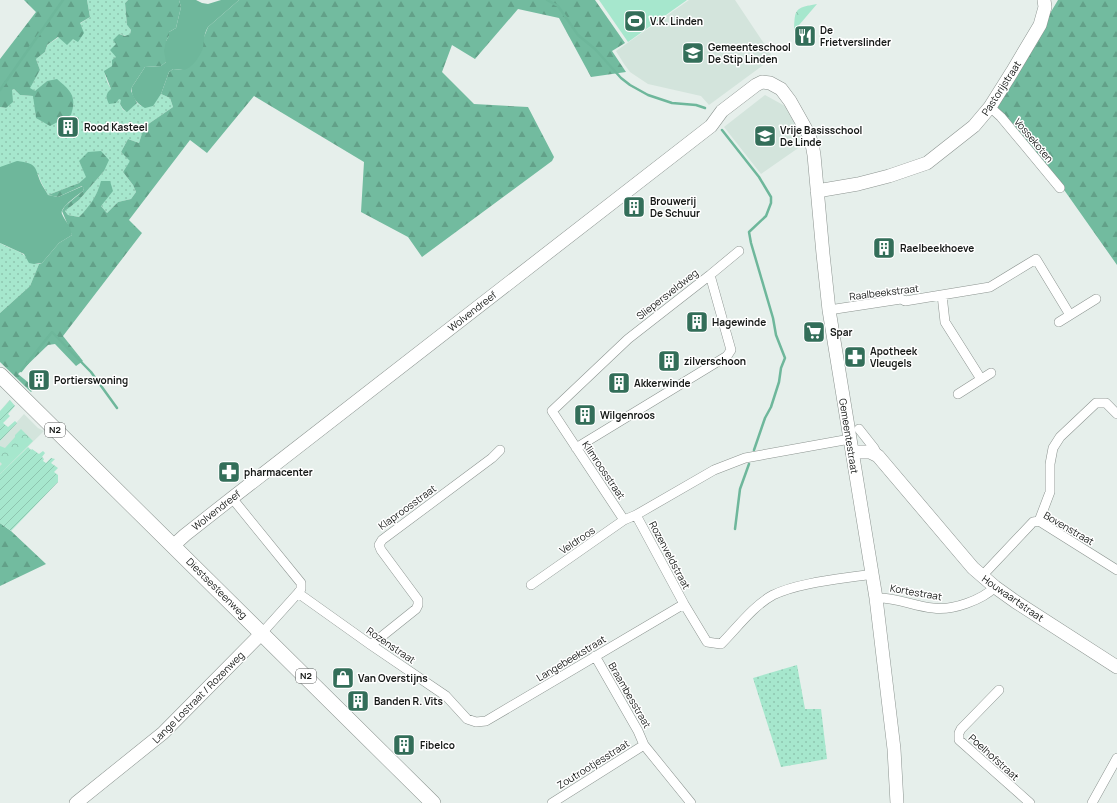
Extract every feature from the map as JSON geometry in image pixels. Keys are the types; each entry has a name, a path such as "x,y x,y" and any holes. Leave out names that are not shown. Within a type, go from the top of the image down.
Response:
{"main road":[{"name":"Diestsesteenweg","path":"0,375 433,803"}],"street":[{"name":"Pastorijstraat","path":"817,191 858,184 889,176 927,163 974,126 990,107 1040,25 1045,7 1044,0"},
{"name":"Gemeentestraat","path":"772,80 790,101 808,133 814,155 829,310 855,434 852,452 876,598 894,749 897,803"},
{"name":"Wolvendreef","path":"174,546 185,535 232,498 711,126 722,110 756,85 772,80"},
{"name":"Vossekoten","path":"990,107 1001,117 1060,188"},
{"path":"710,275 739,251"},
{"name":"Raalbeekstraat","path":"829,310 902,300 905,301 990,287 1036,259 1070,315"},
{"name":"Sliepersveldweg","path":"552,411 628,339 710,275 731,350 727,356 576,448"},
{"path":"942,295 946,322 981,379"},
{"path":"1059,322 1096,299"},
{"path":"958,394 991,373"},
{"path":"1039,521 1050,492 1050,464 1053,448 1060,437 1096,403 1106,403 1117,414"},
{"name":"Klimroosstraat","path":"552,411 624,520"},
{"name":"Houwaartstraat","path":"855,434 874,448 878,456 973,568 995,587 1016,602 1117,667"},
{"name":"Rozenveldstraat","path":"855,434 745,458 714,470 636,515 684,604 707,642 721,644 759,606 773,596 803,585 872,574"},
{"name":"Klaproosstraat","path":"371,645 416,609 418,605 418,600 381,550 379,545 382,540 492,458 500,450"},
{"path":"852,452 870,452 878,456"},
{"path":"232,498 301,583 301,589 298,594 262,633"},
{"name":"Veldroos","path":"531,585 624,520 636,515"},
{"name":"Bovenstraat","path":"982,576 1032,522 1039,521 1117,570"},
{"name":"Kortestraat","path":"876,598 891,598 934,609 946,608 963,605 978,599 985,596 995,587"},
{"name":"Rozenstraat","path":"298,594 446,696 467,719"},
{"name":"Langebeekstraat","path":"467,719 476,722 486,721 684,604"},
{"name":"Lange Lostraat / Rozenweg","path":"76,803 163,733 262,633"},
{"name":"Braambesstraat","path":"595,656 638,731 644,745"},
{"name":"Poelhofstraat","path":"999,690 961,729 958,733 958,740 1030,803"},
{"name":"Zoutrootjesstraat","path":"552,803 644,745 691,803"},
{"path":"1092,803 1117,758"}],"shaded area":[{"path":"179,0 196,0 208,4 221,0 239,0 208,27 203,48 195,62 186,69 173,69 169,72 161,94 153,106 145,108 135,99 132,94 132,87 145,67 161,66 166,62 164,51 166,41 169,36 169,32 176,28 181,7"},
{"name":"Gemeenteschool De Stip Linden","path":"689,0 735,0 771,54 766,63 709,105 701,96 648,84 630,72 616,51"},
{"name":"Vrije Basisschool De Linde","path":"765,95 785,106 804,144 761,174 724,127"},
{"path":"17,161 29,163 36,169 41,183 48,195 58,197 83,186 84,188 83,191 63,208 62,211 72,235 59,243 42,263 29,263 24,254 0,243 0,167"},
{"path":"24,414 38,428 44,431 0,474 0,441"}],"green space":[{"path":"24,0 87,0 90,17 80,23 84,33 78,42 73,39 67,45 58,37 47,45 45,52 36,59 40,70 30,88 35,91 47,81 57,79 72,94 73,98 71,115 50,126 36,118 33,96 20,95 14,89 12,90 13,102 6,108 0,107 0,59 36,12"},
{"path":"87,0 128,0 125,3 127,25 131,30 130,34 126,36 119,34 116,44 116,57 113,66 105,72 110,87 119,99 122,100 120,104 123,110 127,111 137,103 141,106 152,106 161,94 170,98 173,107 144,127 139,143 128,139 121,152 131,161 123,172 133,185 136,192 131,199 118,202 107,213 101,206 98,191 90,206 79,217 68,215 65,211 79,200 104,171 79,161 87,177 79,183 48,195 38,174 0,167 0,107 6,108 12,90 14,89 20,95 34,96 36,118 47,81 35,92 29,88 40,70 36,59 45,52 47,45 90,17"},
{"path":"128,0 179,0 181,7 176,28 169,32 169,36 166,41 166,62 161,66 145,67 131,91 137,103 127,112 123,109 120,104 121,100 119,99 116,103 109,104 107,96 111,89 104,71 112,66 112,60 116,57 110,50 116,44 113,40 119,34 125,36 130,34 131,30 127,25 125,3"},
{"path":"239,0 595,0 625,43 612,51 626,72 591,77 559,18 518,9 475,59 452,45 442,72 474,104 528,107 554,157 552,161 422,257 408,237 361,212 364,162 254,96 207,153 190,140 129,220 142,233 63,336 83,361 76,366 55,344 48,345 18,374 35,388 31,392 0,362 0,313 30,286 39,264 42,263 59,243 72,235 62,211 65,206 83,191 84,188 82,186 58,197 48,195 79,183 86,177 79,161 88,152 101,151 109,160 104,171 79,200 65,211 68,215 79,217 93,200 101,181 110,181 113,191 101,206 107,213 118,202 131,199 136,192 133,185 123,172 130,161 121,152 128,139 139,143 144,127 173,107 170,98 161,94 169,72 173,69 183,70 204,37 208,27"},
{"name":"V.K. Linden","path":"599,0 687,0 628,42"},
{"path":"1058,0 1117,0 1117,265 1055,177 995,106"},
{"path":"817,4 794,31 797,11 800,8"},
{"path":"0,243 21,253 30,262 39,264 30,286 0,313"},
{"path":"10,400 15,406 8,414 10,416 3,423 8,427 15,421 17,423 0,441 0,411"},
{"path":"21,429 33,441 0,474 0,466 2,464 0,462 0,446 5,448"},
{"path":"28,447 39,454 43,451 45,453 42,457 44,459 43,461 46,463 51,458 55,459 51,463 58,468 54,472 58,475 58,482 11,531 0,523 0,474"},
{"path":"0,523 11,531 46,564 0,586"},
{"path":"797,665 805,709 821,709 827,759 781,767 753,678"}],"waterway":[{"path":"0,90 63,0"},
{"path":"547,0 558,6 578,35 595,49 621,78 630,85 648,95 672,103 696,105 705,108"},
{"path":"722,130 759,177 771,197 771,203 766,216 749,232 773,318 776,335 785,358 771,407 765,418 754,450"},
{"path":"21,371 52,332 91,372 117,408"},
{"path":"735,529 740,489 749,464"}],"place":[{"name":"V.K. Linden","path":"635,21"},
{"name":"De Frietverslinder","path":"805,36"},
{"name":"Gemeenteschool De Stip Linden","path":"693,53"},
{"name":"Rood Kasteel","path":"68,127"},
{"name":"Vrije Basisschool De Linde","path":"765,136"},
{"name":"Brouwerij De Schuur","path":"634,207"},
{"name":"Raelbeekhoeve","path":"884,248"},
{"name":"Hagewinde","path":"697,322"},
{"name":"Spar","path":"814,332"},
{"name":"Apotheek Vleugels","path":"855,357"},
{"name":"zilverschoon","path":"669,361"},
{"name":"Portierswoning","path":"39,380"},
{"name":"Akkerwinde","path":"619,383"},
{"name":"Wilgenroos","path":"585,415"},
{"name":"pharmacenter","path":"229,472"},
{"name":"Van Overstijns","path":"343,678"},
{"name":"Banden R. Vits","path":"358,701"},
{"name":"Fibelco","path":"404,745"}]}
